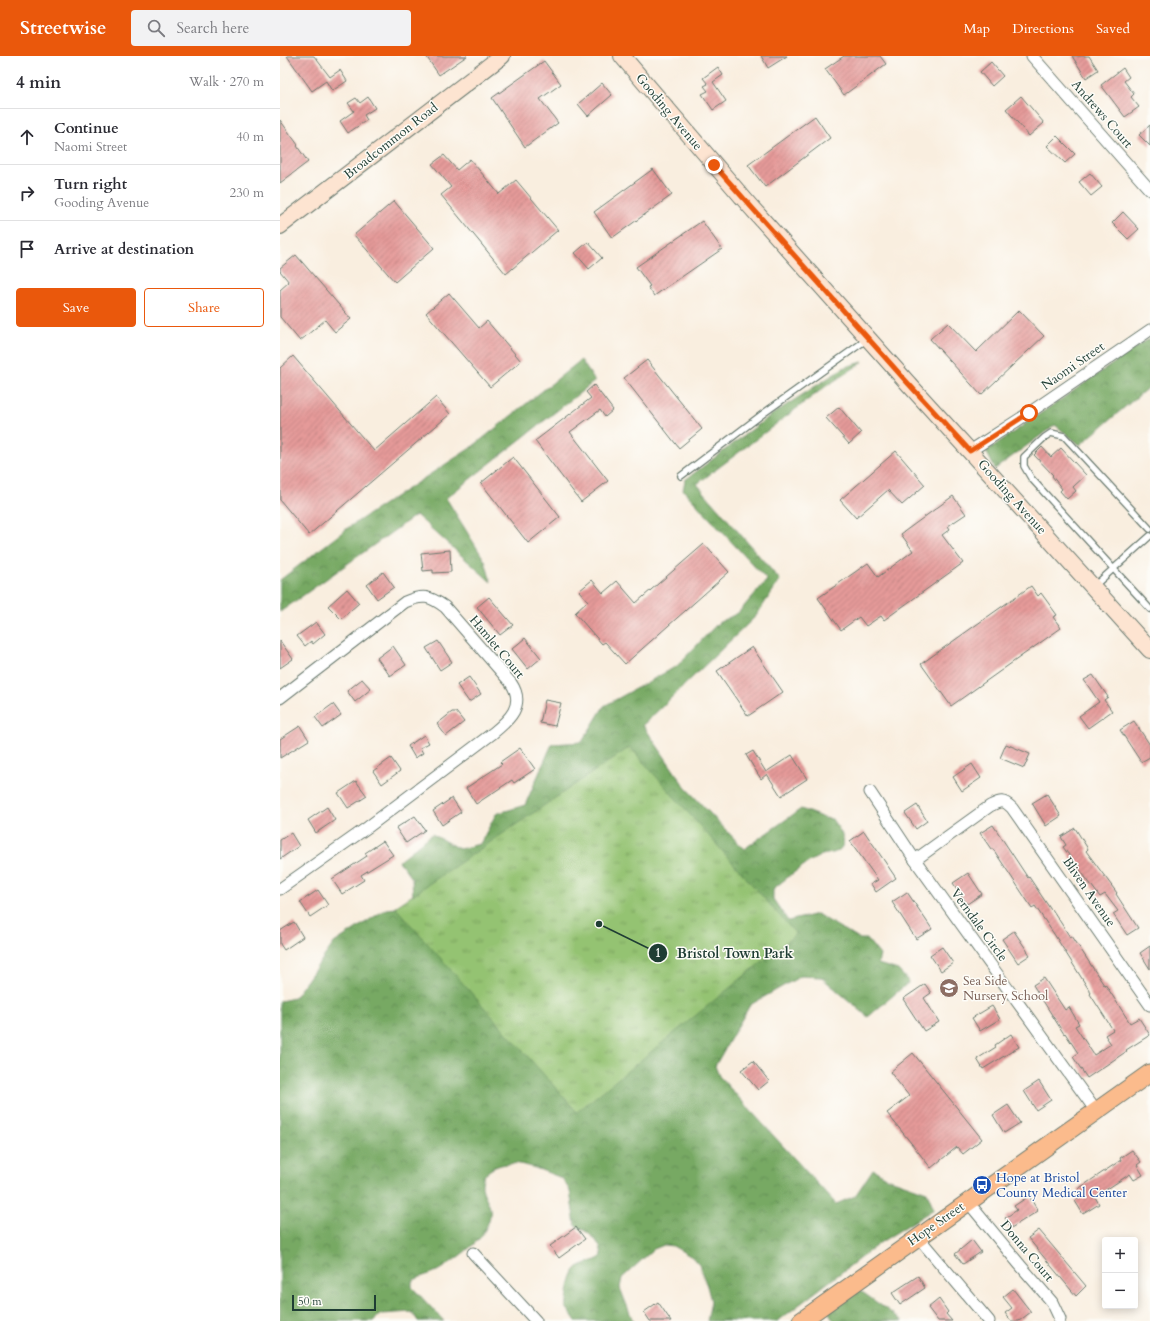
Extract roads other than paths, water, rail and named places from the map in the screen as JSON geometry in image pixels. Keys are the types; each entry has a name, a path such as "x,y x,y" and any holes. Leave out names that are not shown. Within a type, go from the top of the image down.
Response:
{"main road":[{"name":"Broadcommon Road","path":"280,226 502,56"},
{"name":"Gooding Avenue","path":"622,56 750,206 868,339 1150,650"},
{"name":"Hope Street","path":"801,1321 1150,1073"}],"street":[{"name":"Andrews Court","path":"1032,56 1150,190"},
{"name":"Naomi Street","path":"970,451 1029,413 1150,330"},
{"name":"Hamlet Court","path":"280,698 405,602 423,596 435,600 445,607 511,683 516,690 517,705 506,722 492,734 368,827 280,889"},
{"name":"Verndale Circle","path":"870,792 915,860 1096,1111"},
{"name":"Bliven Avenue","path":"915,860 990,806 1003,801 1012,808 1150,1005"},
{"name":"Donna Court","path":"968,1202 1052,1302 1060,1319 1059,1321"},
{"path":"918,1237 989,1321"},
{"path":"473,1253 536,1321"}],"lane":[{"path":"681,476 764,413 868,339"},
{"path":"1150,529 1064,436 1051,433 1024,457 1024,466 1031,478 1150,609"},
{"path":"1093,587 1150,536"}],"place":[{"name":"Bristol Town Park","path":"599,924"},
{"name":"Sea Side Nursery School","path":"949,988"},
{"name":"Hope at Bristol County Medical Center","path":"982,1185"}]}
